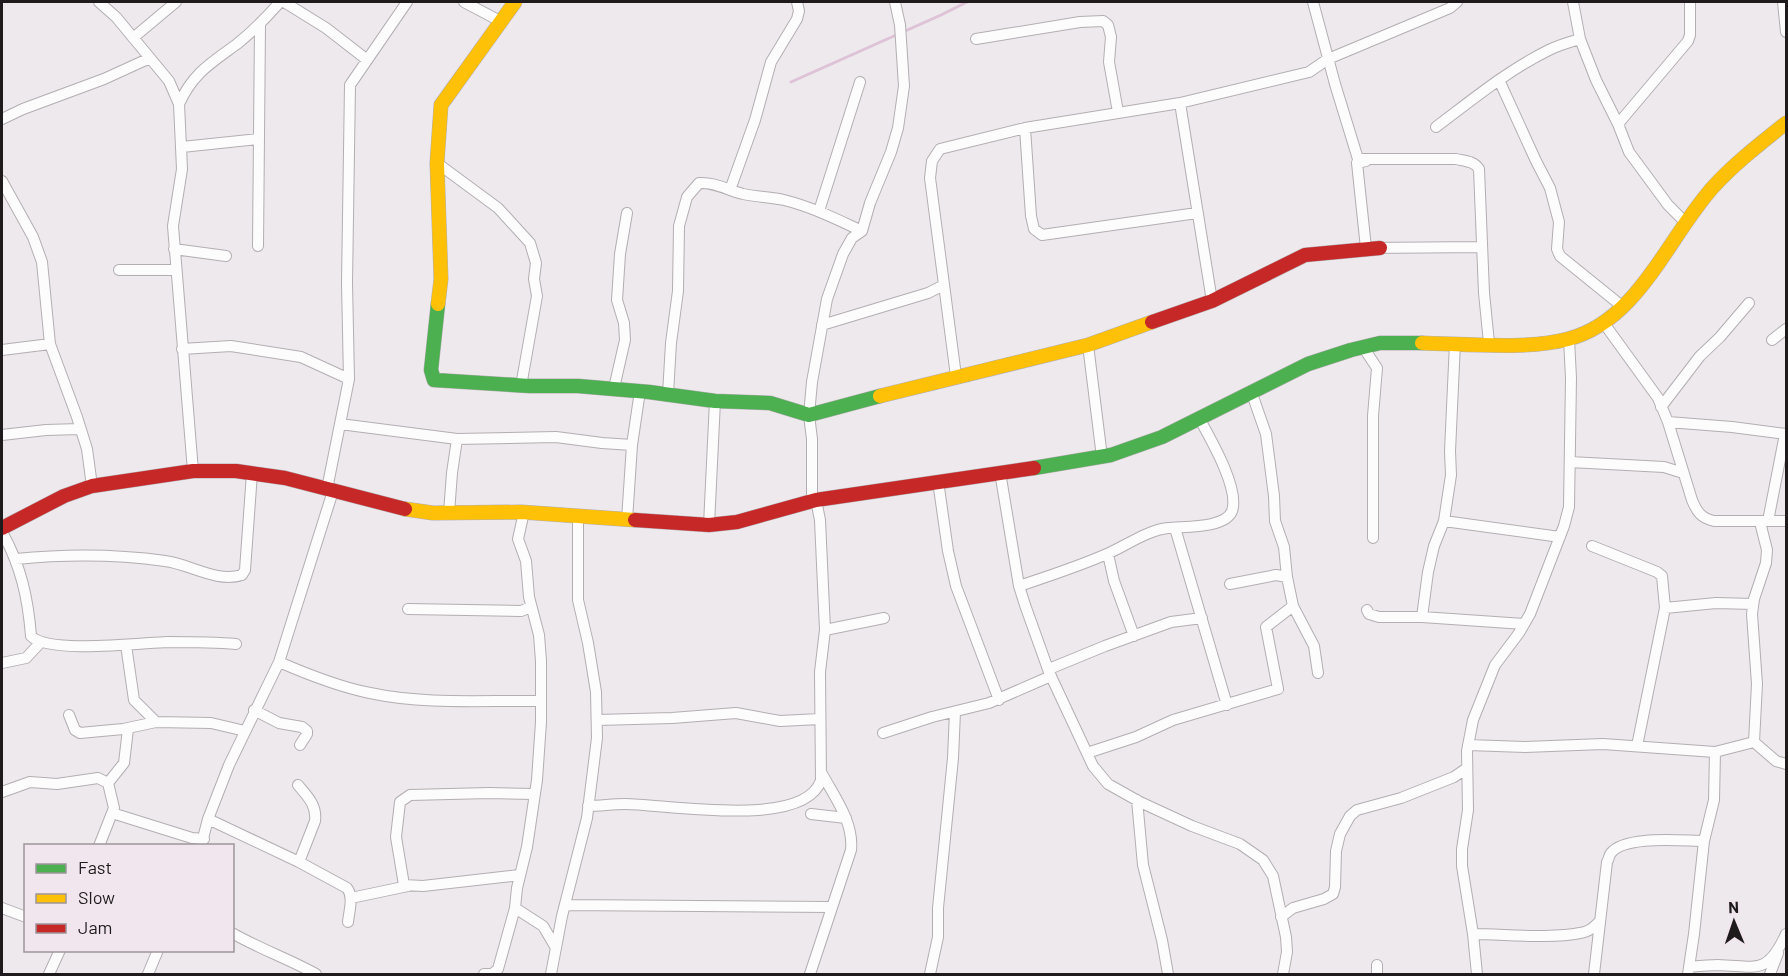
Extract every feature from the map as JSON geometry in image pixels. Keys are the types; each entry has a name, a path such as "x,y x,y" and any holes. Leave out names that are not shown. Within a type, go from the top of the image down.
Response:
{"street":[{"path":"99,2 116,17 169,81 179,104 183,169 173,226 193,471"},
{"path":"133,38 176,2"},
{"path":"179,104 187,87 208,64 260,25 282,2 326,28 366,59"},
{"path":"112,813 203,842 207,819 229,765 279,662 330,490 349,379 347,283 350,85 407,2"},
{"path":"464,2 500,21"},
{"path":"515,2 441,105 437,163 441,279 431,370 434,380 521,386 614,388 715,401 770,403 809,415 956,376 1088,345 1212,301 1305,255 1380,248"},
{"path":"730,190 755,120 771,62 797,19 799,11 797,2"},
{"path":"588,806 625,804 736,811 763,810 813,794 819,788 821,772 820,672 825,630 820,520 814,500 809,415 812,382 826,299 836,270 852,238 862,231 898,128 904,86 900,25 895,2"},
{"path":"1313,2 1358,159 1456,159 1476,165 1479,169 1481,248 1489,343"},
{"path":"956,376 930,178 932,160 940,149 1025,128 1180,103 1309,72 1328,59 1450,9 1457,2"},
{"path":"1573,2 1580,39 1596,80 1636,163 1668,205 1686,222"},
{"path":"1618,124 1688,41 1690,2"},
{"path":"1783,2 1786,32"},
{"path":"976,39 1080,22 1103,21 1108,25 1111,37 1109,62 1118,112"},
{"path":"258,246 260,25"},
{"path":"1436,127 1499,80 1550,50 1580,39"},
{"path":"2,119 104,79 150,58"},
{"path":"1499,80 1550,188 1559,222 1557,249 1560,256 1623,307"},
{"path":"819,211 860,82"},
{"path":"1180,103 1212,301"},
{"path":"236,644 175,642 68,646 40,643 31,636 25,590 2,530 64,496 93,486 193,471 236,471 285,478 401,509 449,513 525,512 709,525 737,522 814,500 1102,457 1162,437 1308,364 1363,347 1380,343 1537,344 1569,339 1595,328 1623,307 1651,273 1713,187 1786,123"},
{"path":"1025,128 1031,216 1034,229 1042,235 1197,213"},
{"path":"182,147 258,139"},
{"path":"1381,159 1357,163 1366,248 1481,248"},
{"path":"437,163 498,208 531,243 536,263 534,279 537,296 521,386"},
{"path":"2,181 33,237 42,262 50,344 87,449 93,486"},
{"path":"668,394 671,344 678,291 679,226 687,197 699,183 708,183 754,196 782,200 819,211 862,231"},
{"path":"614,388 625,340 624,323 617,300 620,254 627,213"},
{"path":"174,249 226,256"},
{"path":"119,270 176,270"},
{"path":"822,325 928,294 944,285"},
{"path":"1661,407 1700,356 1749,303"},
{"path":"1603,322 1658,398 1697,512 1704,519 1786,521"},
{"path":"1772,340 1786,329"},
{"path":"1478,975 1462,866 1462,849 1468,810 1468,745 1473,720 1495,665 1524,624 1560,537 1569,507 1572,378 1569,339"},
{"path":"1422,617 1428,572 1434,546 1444,521 1451,475 1455,343"},
{"path":"2,350 50,344"},
{"path":"1088,345 1102,457"},
{"path":"182,349 231,346 301,357 349,379"},
{"path":"1363,347 1377,368 1373,416 1373,538"},
{"path":"627,520 632,445 640,391"},
{"path":"1251,391 1266,434 1275,521 1284,547 1283,573 1293,606 1314,646 1318,673"},
{"path":"709,525 715,401"},
{"path":"1019,586 1108,554 1161,530 1220,522 1227,518 1232,511 1228,477 1199,418"},
{"path":"1668,422 1786,434 1764,521 1766,564 1753,604 1757,684 1754,742"},
{"path":"340,424 457,439 556,437 632,445"},
{"path":"2,435 80,429"},
{"path":"449,513 457,439"},
{"path":"1664,467 1677,454"},
{"path":"1570,462 1664,467 1683,473"},
{"path":"1000,472 1019,586 1050,673 1098,774 1108,784 1137,800 1192,826 1240,844 1255,853 1269,866 1273,876 1287,952 1283,975"},
{"path":"15,559 57,555 110,555 167,561 229,577 242,575 245,570 249,536 252,473"},
{"path":"938,481 948,551 956,586 999,700"},
{"path":"484,975 492,974 498,969 515,908 527,847 541,722 539,635 531,607 526,561 518,539 525,512"},
{"path":"551,975 561,919 587,818 596,753 596,692 578,600 578,516"},
{"path":"1444,521 1560,537"},
{"path":"1175,528 1227,705"},
{"path":"1592,546 1662,576 1665,608 1636,746"},
{"path":"1108,554 1114,581 1134,636"},
{"path":"1230,584 1283,573"},
{"path":"1665,608 1716,603 1753,604"},
{"path":"1088,753 1137,737 1173,720 1278,689 1266,627 1293,606"},
{"path":"408,609 521,611 531,607"},
{"path":"1368,610 1369,614 1379,617 1422,617 1524,624"},
{"path":"825,630 884,618"},
{"path":"883,733 932,717 999,700 1105,646 1171,622 1202,618"},
{"path":"2,663 26,658 40,643"},
{"path":"126,645 134,699 156,722"},
{"path":"279,662 321,680 371,694 423,700 540,701"},
{"path":"254,710 279,723 302,727 306,730 307,734 300,745"},
{"path":"108,783 124,763 133,728 145,711"},
{"path":"930,975 938,937 938,908 953,758 955,712"},
{"path":"597,720 736,713 780,721 820,719"},
{"path":"69,715 75,730 80,732 133,728 156,722 212,723 245,731"},
{"path":"1468,745 1525,747 1603,744 1715,752 1754,742"},
{"path":"1754,742 1776,761 1786,764"},
{"path":"1715,752 1714,800 1704,841 1689,971 1718,965 1758,967 1771,958 1780,947"},
{"path":"1281,917 1293,908 1333,894 1336,851 1340,834 1350,816 1357,810 1401,798 1454,777 1467,768"},
{"path":"810,975 851,850 852,837 846,818 821,772"},
{"path":"2,792 30,782 57,784 98,778 108,783 114,808 100,844"},
{"path":"298,785 315,808 316,813 299,862"},
{"path":"408,886 404,885 402,879 396,837 400,802 405,797 457,793 534,794"},
{"path":"1137,800 1143,865 1162,940 1168,975"},
{"path":"811,814 846,818"},
{"path":"207,819 299,862 347,888 351,892 348,922"},
{"path":"1594,975 1607,862 1611,853 1621,845 1644,841 1704,841"},
{"path":"351,898 408,886 520,874"},
{"path":"565,905 831,907"},
{"path":"2,908 24,916"},
{"path":"515,908 543,926 556,948"},
{"path":"543,926 561,919"},
{"path":"1473,934 1563,935 1592,929 1600,921"},
{"path":"234,934 316,975"},
{"path":"1770,975 1786,934"},
{"path":"50,974 60,952"},
{"path":"148,975 158,952"}],"waterway":[{"path":"791,82 967,2"}],"traffic: fast":[{"path":"438,304 431,370 434,380 530,386 578,386 715,401 770,403 809,415 880,396"},
{"path":"1034,468 1111,455 1162,437 1308,364 1351,350 1380,343 1422,343"}],"traffic: slow":[{"path":"438,304 441,279 437,163 441,105 515,2"},
{"path":"1422,343 1496,346 1534,344 1568,339 1593,329 1634,296 1714,186 1739,161 1786,123"},
{"path":"880,396 1088,345 1152,322"},
{"path":"405,509 433,513 521,512 635,520"}],"traffic: jam":[{"path":"1152,322 1212,301 1305,255 1380,248"},
{"path":"635,520 709,525 737,522 816,500 1034,468"},
{"path":"2,528 64,496 92,486 193,471 236,471 285,478 405,509"}]}
